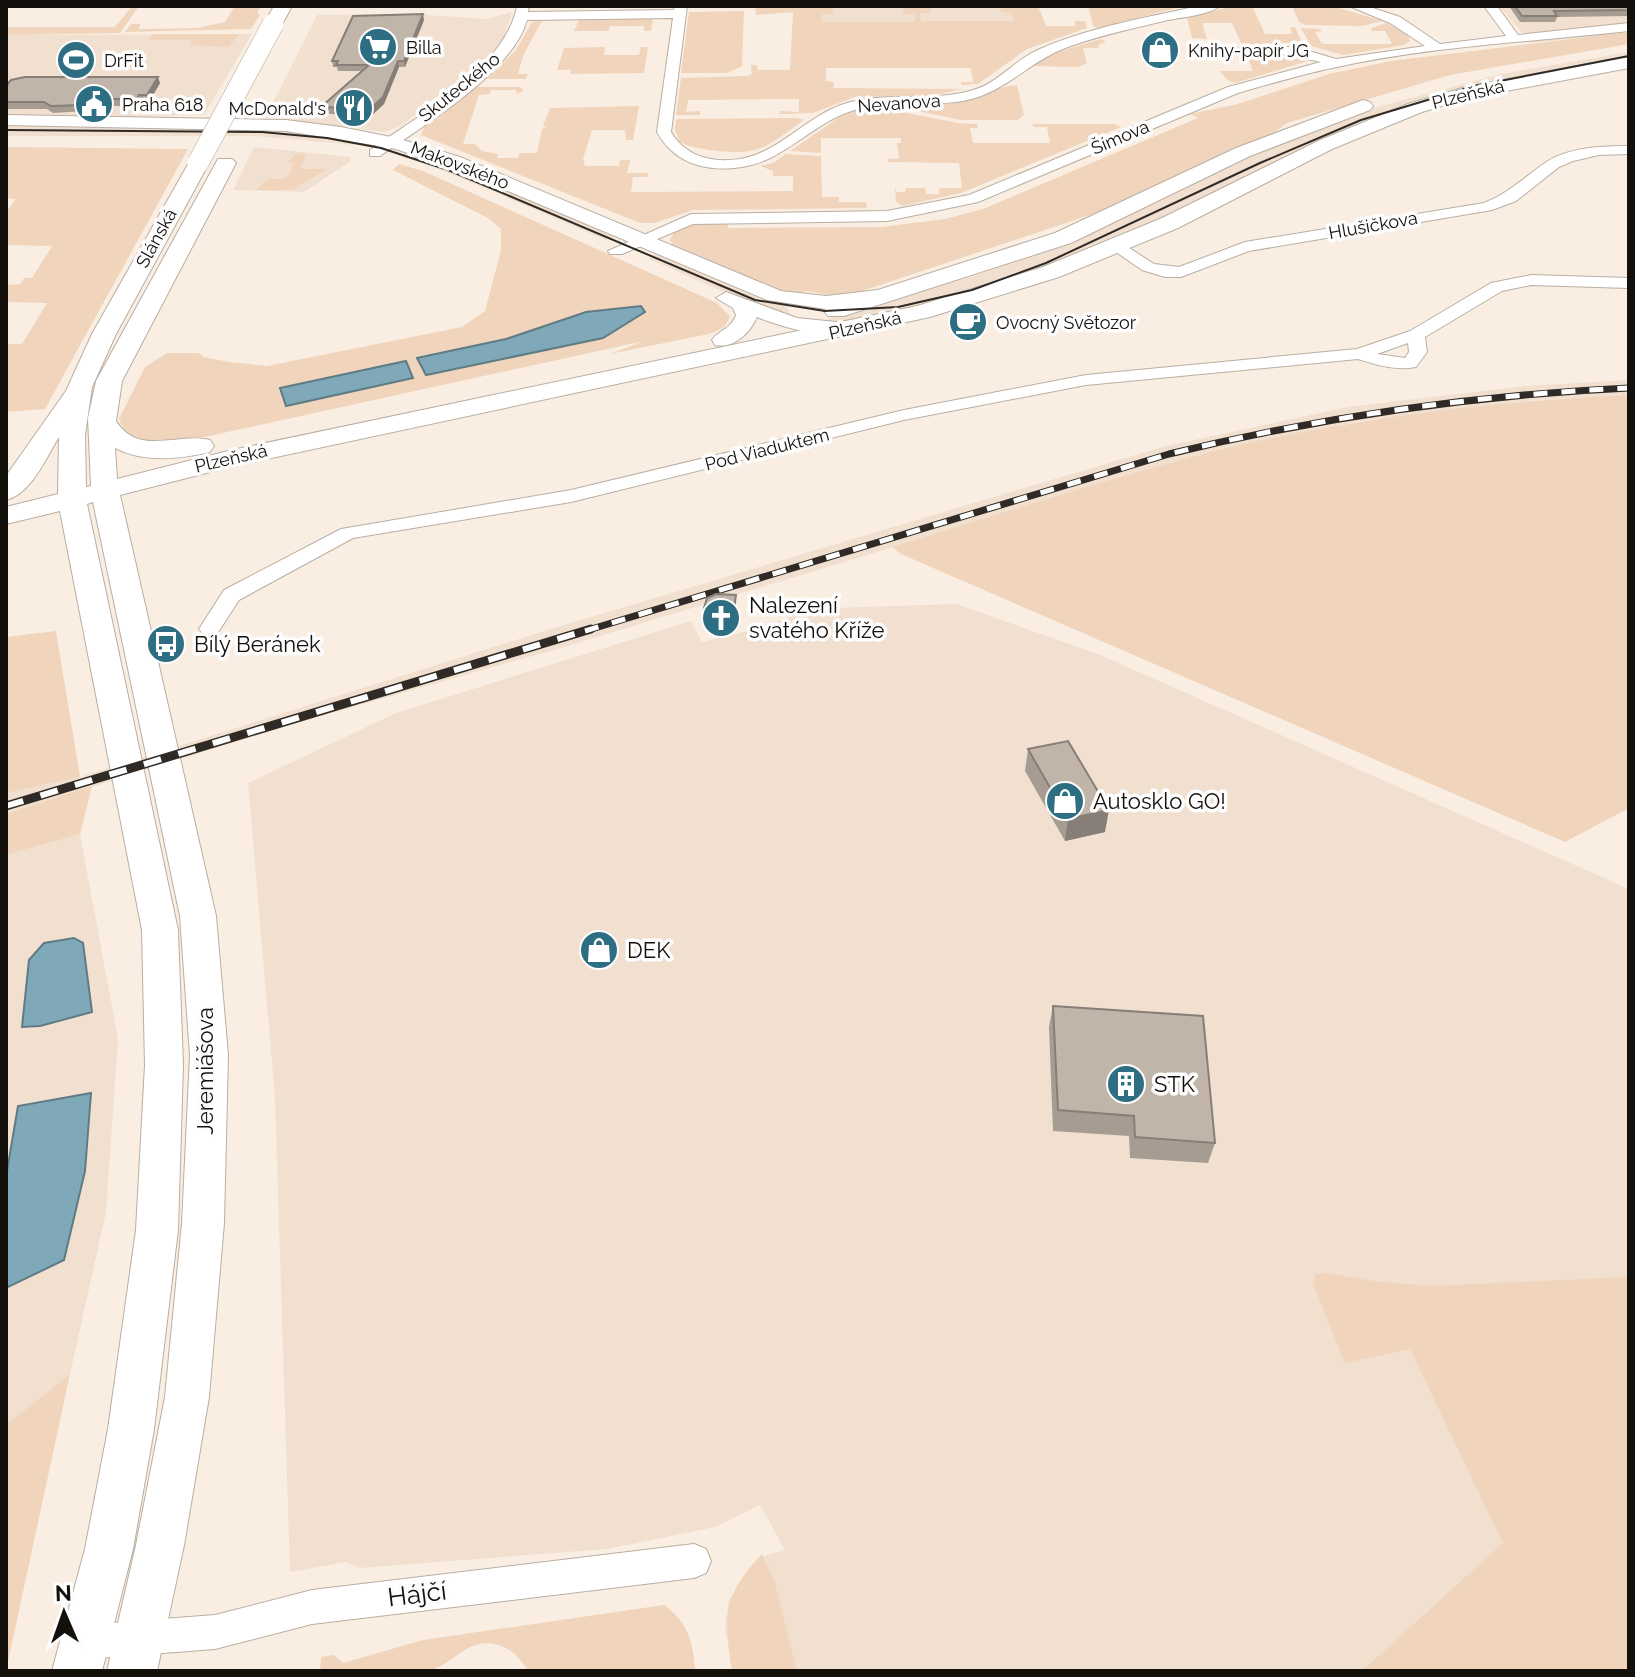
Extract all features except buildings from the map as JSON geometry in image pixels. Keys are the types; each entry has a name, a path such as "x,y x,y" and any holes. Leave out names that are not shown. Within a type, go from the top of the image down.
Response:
{"main road":[{"name":"Slánská","path":"88,487 72,435 79,387 104,334 278,15"},
{"name":"Plzeňská","path":"6,516 88,487 276,436 723,340 793,312 892,294 1063,238 1243,152 1344,112 1446,82 1557,58 1629,48"},
{"name":"Plzeňská","path":"6,501 246,455 922,312 1010,286 1170,223 1336,140 1415,108 1466,93 1629,62"},
{"name":"Slánská","path":"88,487 109,381 253,107"},
{"path":"6,492 23,473 79,387"},
{"path":"101,418 107,431 117,440 147,451 276,436"},
{"name":"Jeremiášova","path":"88,487 198,916 209,1055 203,1223 187,1397 137,1654"},
{"name":"Jeremiášova","path":"81,1657 109,1549 133,1415 157,1230 164,1065 160,930 88,487"}],"street":[{"name":"Nevanova","path":"522,11 680,10 664,132 673,148 688,158 725,164 762,158 787,145 832,112 854,105 941,101 985,91 1017,67 1051,49 1214,6"},
{"path":"1355,6 1395,20 1437,48"},
{"path":"1490,6 1515,40"},
{"name":"Skuteckého","path":"375,153 497,57 514,38 522,11"},
{"name":"Šímova","path":"616,251 691,219 887,216 946,207 973,199 1233,90 1334,63 1437,48 1629,27"},
{"path":"1227,51 1297,51 1334,63"},
{"name":"Makovského","path":"6,120 206,121 289,125 392,140 453,161 641,239 759,290 793,312"},
{"name":"Makovského","path":"6,138 253,139 318,143 375,153 428,168 741,304 793,312 846,329"},
{"name":"Hlušičkova","path":"1114,245 1148,267 1181,272 1245,247 1487,207 1511,198 1554,164 1568,158 1599,151 1629,150"},
{"name":"Pod Viaduktem","path":"210,629 231,595 348,533 571,496 904,415 1086,380 1359,354 1392,364 1410,363 1418,352 1416,335 1497,287 1531,280 1629,283"},
{"path":"723,340 738,331 745,321 747,315 741,304"},
{"path":"775,345 793,312"},
{"name":"Hájčí","path":"81,1657 137,1654 312,1607 694,1561"}],"shaded area":[{"path":"132,6 139,6 120,33 6,35 6,27 115,27"},
{"path":"235,6 261,6 257,12 260,15 251,29 125,32 131,24 140,24 139,29 198,28 225,22"},
{"path":"748,6 833,8 833,14 822,14 822,22 915,22 914,14 903,14 903,8 930,6 931,13 920,13 921,21 1014,21 1012,13 1001,12 1000,6 1038,6 1046,26 1075,26 1075,21 1085,21 1087,28 1027,49 978,84 961,85 961,82 973,82 971,68 826,68 826,81 834,82 833,88 962,89 936,95 855,97 813,113 779,114 780,111 799,112 799,99 688,100 686,112 700,111 700,115 676,115 681,78 748,76 752,74 751,65 757,65 758,70 790,70 793,12 756,15 755,7"},
{"path":"812,6 1022,6 1031,46 813,57"},
{"path":"1088,6 1184,6 1098,28 1093,26"},
{"path":"1236,6 1252,6 1265,34 1292,34 1290,27 1295,27 1302,42 1242,45 1232,23 1202,23 1207,39 1192,38 1187,17"},
{"path":"1292,6 1332,6 1383,21 1362,26 1305,25 1299,22"},
{"path":"1499,6 1629,6 1629,32 1531,43"},
{"path":"744,11 742,66 727,73 681,73 689,12"},
{"path":"512,12 504,37 490,55 401,126 384,132 266,117 317,15 412,14 487,19"},
{"path":"552,19 541,22 523,56 518,74 528,74 526,79 487,79 516,50 532,22"},
{"path":"653,19 651,31 644,31 644,26 610,26 609,31 574,31 579,20"},
{"path":"1386,23 1408,35 1410,41 1404,45 1343,55 1311,46 1301,28 1320,29 1322,31 1315,32 1322,44 1392,44 1385,31 1372,31 1371,28"},
{"path":"1629,32 1629,44 1450,75 1287,123 1272,134 1099,212 859,292 835,296 805,291 798,295 791,294 673,245 670,240 674,232 697,222 727,221 728,228 881,227 945,219 983,209 1198,118 1190,114 1238,104 1329,74 1391,61"},
{"path":"152,34 239,34 229,47 190,45 192,40 148,40"},
{"path":"252,34 204,115 6,116 6,35"},
{"path":"1101,39 1106,42 1098,45 1099,48 1083,48 1087,63 1078,67 1032,66 1047,55"},
{"path":"605,47 604,55 639,55 641,47 648,47 644,73 570,74 571,70 557,70 564,48"},
{"path":"1629,52 1629,58 1479,86 1226,189 1064,261 937,302 848,323 815,323 980,274 1056,246 1254,154 1377,107 1501,74"},
{"path":"1248,58 1307,58 1308,61 1235,83 1227,80 1220,71 1253,71"},
{"path":"1017,85 1024,115 1018,120 960,120 904,108 955,103"},
{"path":"476,87 520,87 524,91 516,94 517,90 491,90 489,94 479,95 463,144 475,144 482,151 498,154 497,158 518,158 520,153 537,153 542,129 548,128 543,126 550,108 639,106 633,140 626,140 625,130 592,130 583,159 585,166 619,166 620,160 630,160 627,173 648,173 647,177 633,177 631,192 793,191 793,176 773,176 773,171 760,166 773,163 786,154 821,156 822,197 839,197 839,202 866,202 867,208 693,210 654,223 640,223 421,135 425,126"},
{"path":"872,106 977,124 978,128 970,128 973,143 1050,143 1047,127 1034,127 1032,124 1114,124 1121,127 961,193 902,206 896,201 895,188 897,192 905,192 906,188 925,188 926,194 939,194 939,188 962,188 959,163 888,162 888,159 899,158 897,143 901,143 901,138 821,138 821,153 790,151 844,114"},
{"path":"679,119 804,120 770,143 751,151 727,152 687,145 680,142 675,130 676,120"},
{"path":"6,123 259,126 362,138 354,145 255,136 6,136"},
{"path":"6,147 188,149 45,409 6,412 6,344 22,344 47,303 6,302 6,285 20,284 24,278 32,278 52,246 6,245 6,212 16,199 6,198"},
{"path":"254,147 351,157 351,161 304,192 233,190"},
{"path":"410,149 616,236 606,240 444,171 400,156"},
{"path":"296,154 306,155 300,169 327,169 292,190 256,190 268,179 285,179 291,173 293,162 288,162"},
{"path":"399,164 423,171 717,303 730,316 722,328 709,334 610,354 644,341 200,438 154,441 132,435 124,429 119,419 145,367 167,353 198,353 229,362 267,366 462,327 485,311 501,250 501,229 488,218 393,170","holes":["645,312 603,338 426,375 417,359","405,362 413,378 287,406 280,389"]},
{"path":"656,253 784,302 792,317 785,319 649,259"},
{"path":"1629,380 1629,395 1536,400 1360,421 1177,461 564,647 283,727 6,814 6,793 80,777 554,628 1162,447 1348,407 1525,386"},
{"path":"1629,395 1629,808 1565,842 901,554 892,547 1146,470 1280,436 1429,412 1529,401"},
{"path":"956,604 1098,654 1629,889 1629,1435 1375,1671 732,1671 725,1626 729,1600 758,1558 785,1550 760,1505 715,1527 607,1549 359,1568 346,1562 290,1572 275,1098 248,783 396,713 691,621 702,642 761,628 799,613 832,608"},
{"path":"56,631 80,777 6,793 6,637"},
{"path":"92,786 80,834 6,855 6,814"},
{"path":"80,834 118,1039 106,1212 70,1374 6,1425 6,855"},
{"path":"1316,1274 1429,1286 1629,1277 1629,1671 1362,1671 1503,1543 1410,1349 1345,1363 1313,1283"},
{"path":"70,1374 6,1671 6,1425"},
{"path":"762,1554 775,1583 797,1671 732,1671 727,1621 729,1608 739,1582"},
{"path":"664,1605 678,1618 688,1634 695,1671 528,1671 510,1651 485,1643 475,1645 427,1671 320,1671 321,1657 334,1655 343,1663 423,1640"}],"water":[{"path":"641,306 645,312 603,338 426,375 417,358 506,339 586,312"},
{"path":"406,361 413,378 286,406 280,388"},
{"path":"74,938 83,943 92,1012 40,1026 22,1027 29,960 44,943"},
{"path":"91,1093 85,1171 64,1260 6,1288 6,1177 18,1106"}],"tram line":[{"path":"6,130 262,132 327,138 381,148 448,170 755,300 825,311 898,307 972,290 1046,263 1260,163 1361,120 1474,86 1629,56"}],"railway":[{"path":"585,631 1169,454 1283,429 1398,410 1513,396 1629,388"},
{"path":"6,806 591,629"}],"place":[{"name":"Billa","path":"378,47"},
{"name":"Knihy-papír JG","path":"1160,50"},
{"name":"DrFit","path":"76,60"},
{"name":"Praha 618","path":"94,104"},
{"name":"McDonald's","path":"354,108"},
{"name":"Ovocný Světozor","path":"968,322"},
{"name":"Nalezení svatého Kříže","path":"721,618"},
{"name":"Bílý Beránek","path":"166,644"},
{"name":"Autosklo GO!","path":"1065,801"},
{"name":"DEK","path":"599,950"},
{"name":"STK","path":"1126,1084"}]}
